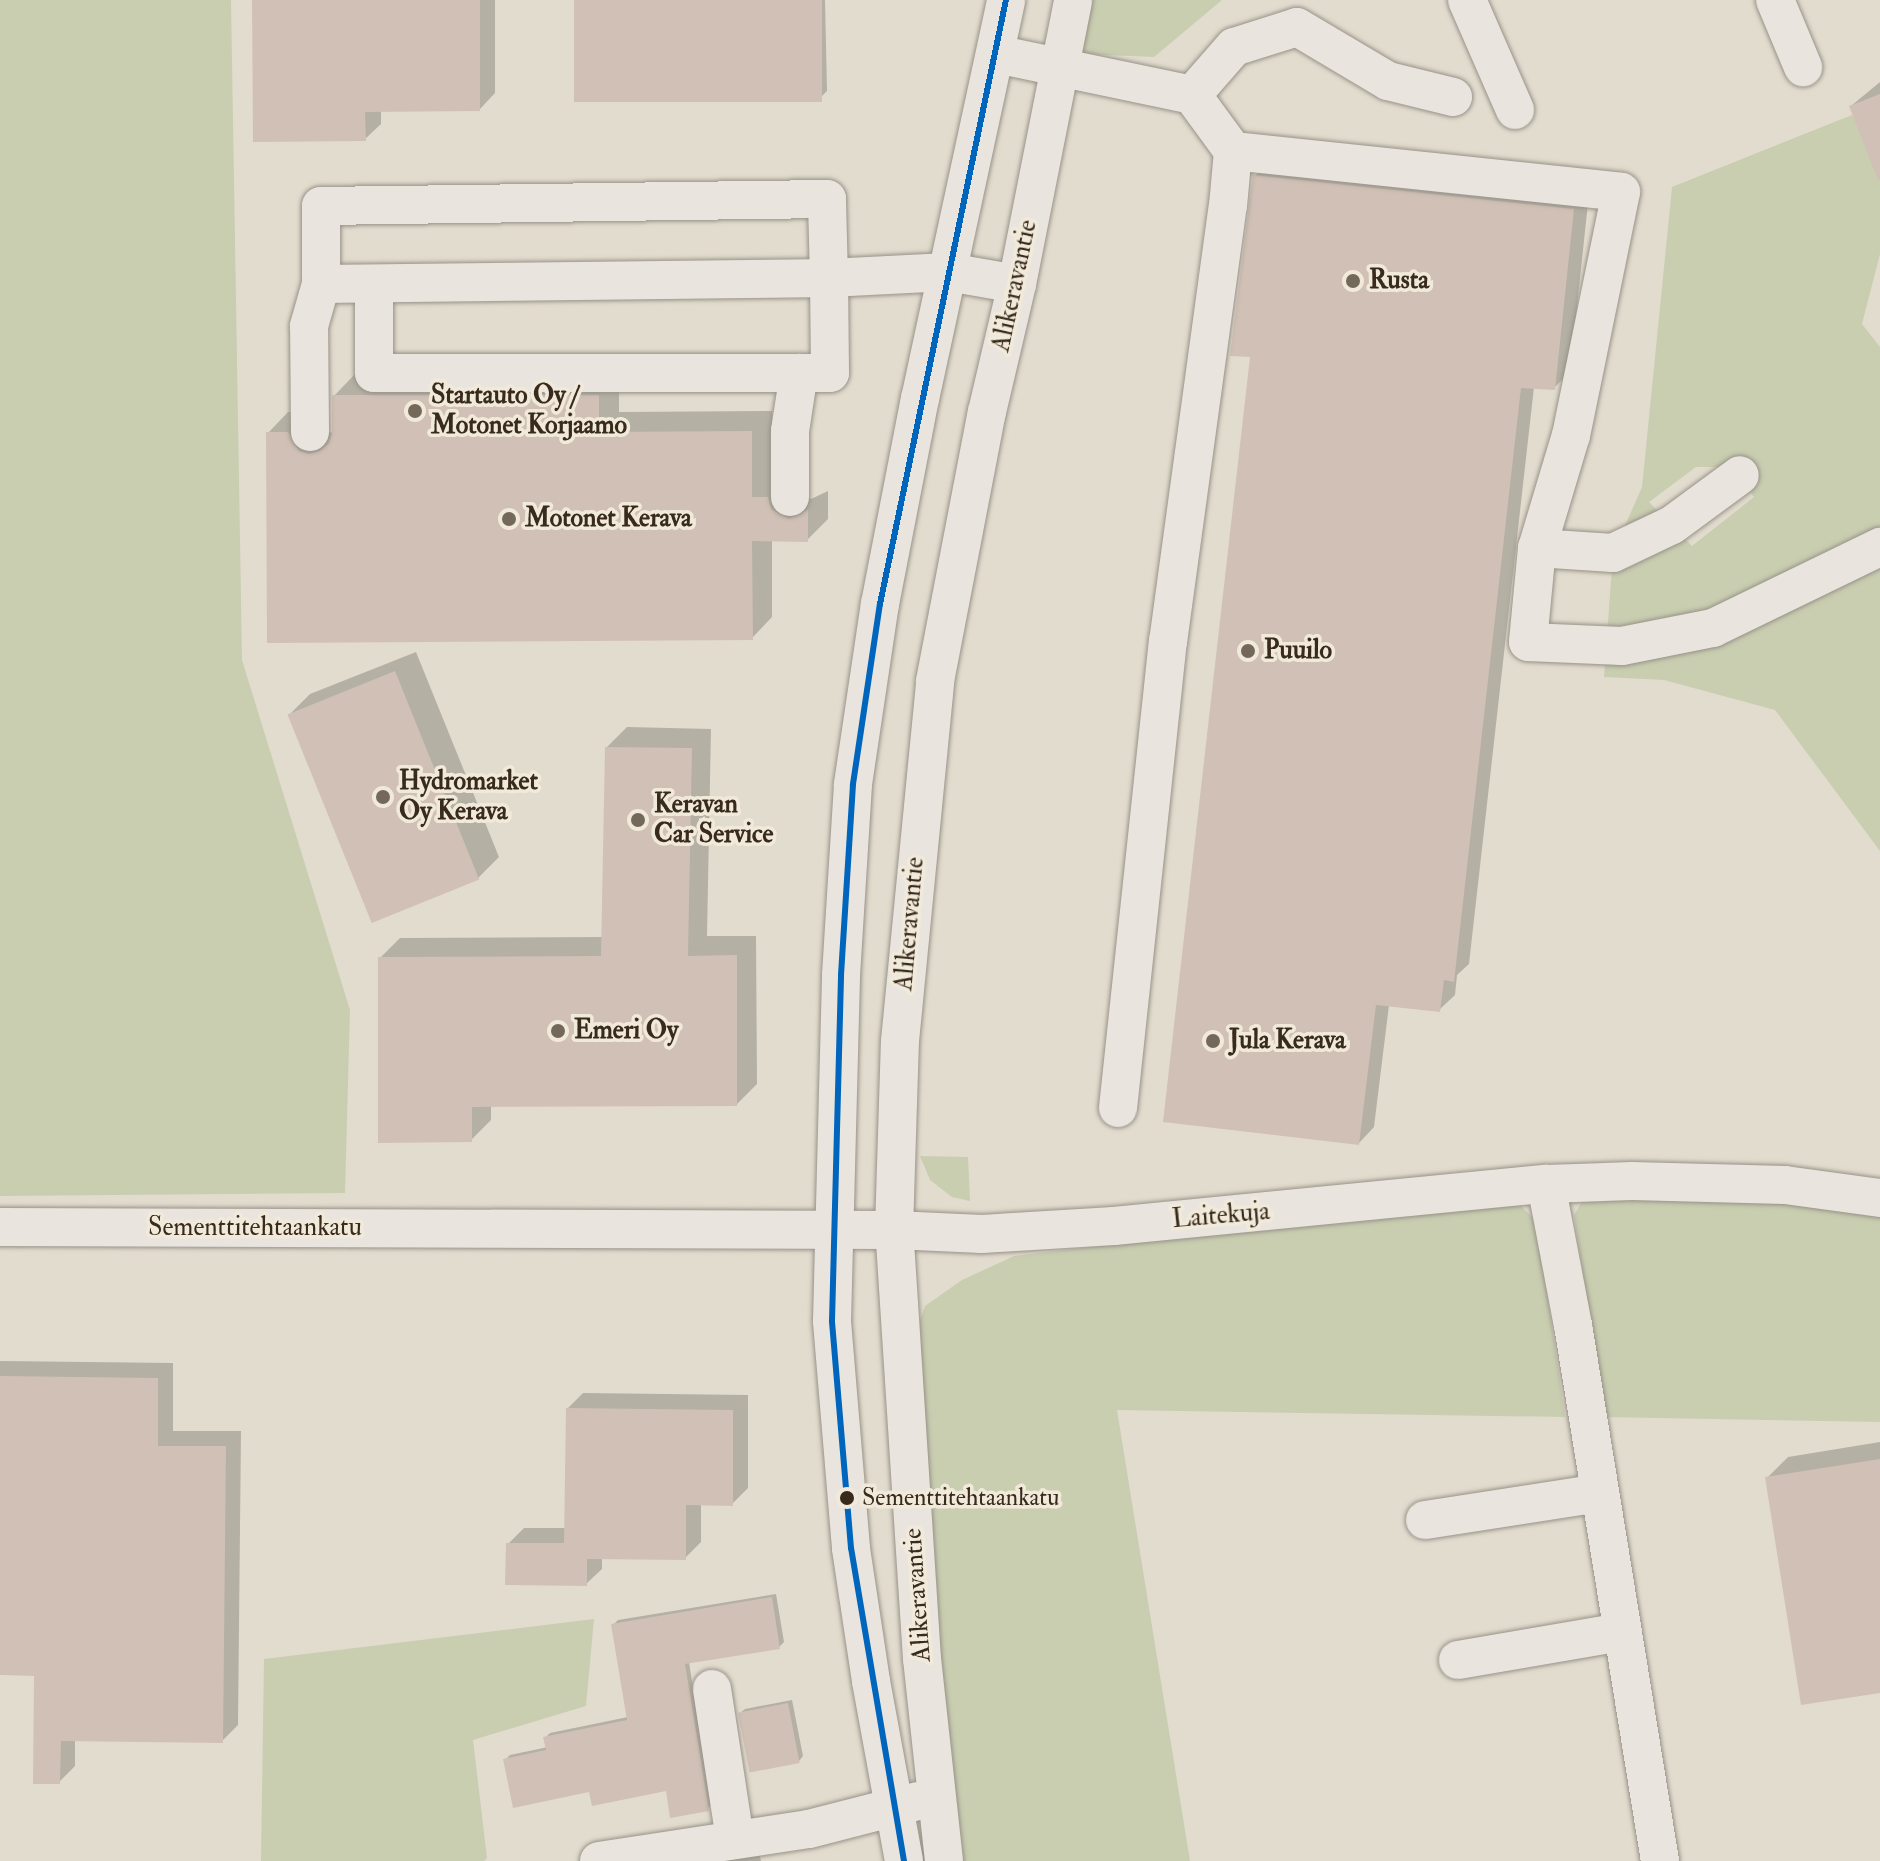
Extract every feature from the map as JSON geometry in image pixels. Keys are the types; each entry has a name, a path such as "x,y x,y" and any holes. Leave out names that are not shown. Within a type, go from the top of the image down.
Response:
{"street":[{"name":"Alikeravantie","path":"904,1861 871,1681 851,1548 832,1321 839,1020 853,784 880,604 1006,0"},
{"name":"Alikeravantie","path":"944,1861 922,1659 894,1230 901,1027 935,681 987,412 1017,284 1073,0"},
{"path":"1467,0 1515,110"},
{"path":"1775,0 1803,67"},
{"path":"1192,95 1234,47 1305,13 1388,81 1453,97"},
{"path":"996,54 1061,65 1192,95 1233,151 1167,655 1118,1108"},
{"path":"1233,151 1621,192 1571,435 1537,548 1528,642 1622,646 1713,628 1880,547"},
{"path":"310,432 309,326 321,284 321,206 827,199 830,373 374,373 374,285"},
{"path":"321,284 829,278 948,272 1017,284"},
{"path":"790,497 790,431 799,373"},
{"path":"1537,548 1613,553 1672,525 1740,475"},
{"name":"Laitekuja","path":"894,1230 982,1234 1114,1226 1546,1184 1632,1181 1785,1185 1880,1198"},
{"path":"1546,1184 1660,1861"},
{"name":"Sementtitehtaankatu","path":"0,1227 894,1230"},
{"path":"1425,1520 1599,1493"},
{"path":"1458,1660 1622,1632"},
{"path":"712,1689 735,1839"},
{"path":"599,1861 831,1825 936,1796"}],"green space":[{"path":"0,0 231,0 242,660 350,1010 345,1193 0,1196"},
{"path":"1090,0 1222,0 1154,57 1081,54"},
{"path":"1852,115 1880,148 1880,254 1862,324 1880,347 1880,851 1775,710 1664,680 1604,677 1613,553 1642,487 1672,187","holes":["1696,467 1732,467 1754,497 1692,546 1649,502"]},
{"path":"920,1156 968,1157 970,1201 952,1197 930,1180"},
{"path":"1688,1196 1880,1211 1880,1422 1605,1417 1574,1215 1583,1200"},
{"path":"1491,1200 1519,1204 1537,1222 1565,1417 1117,1410 1190,1861 949,1861 911,1346 925,1306 962,1280 1014,1256"},
{"path":"594,1619 586,1706 473,1740 487,1858 484,1861 261,1861 264,1659"}],"building":[{"path":"252,0 480,0 480,111 365,112 366,141 253,142"},
{"path":"574,0 822,0 822,102 574,102"},
{"path":"1880,94 1880,180 1878,180 1849,106"},
{"path":"1253,175 1574,209 1555,390 1521,388 1454,982 1444,980 1440,1012 1376,1005 1359,1145 1163,1122 1250,357 1230,356"},
{"name":"Motonet Kerava","path":"332,395 599,395 599,432 752,431 752,497 768,497 771,509 789,519 808,510 808,542 752,541 753,640 267,643 266,432 288,432 299,451 309,454 320,451 329,443 332,433"},
{"name":"Hydromarket Oy Kerava","path":"395,671 479,880 372,923 287,714"},
{"name":"Emeri Oy","path":"605,747 692,748 688,956 737,955 737,1106 472,1107 472,1142 378,1143 378,957 601,956"},
{"path":"0,1376 158,1378 158,1446 226,1446 223,1743 61,1741 60,1784 33,1784 34,1676 0,1675"},
{"path":"566,1408 733,1410 733,1506 686,1505 686,1560 587,1559 587,1586 505,1585 506,1543 564,1543"},
{"path":"1880,1459 1880,1693 1801,1705 1765,1477"},
{"path":"772,1597 780,1649 685,1664 709,1811 670,1818 666,1791 592,1806 589,1792 513,1808 503,1759 546,1750 543,1737 627,1720 611,1624"},
{"path":"788,1703 800,1763 750,1773 738,1713"}],"transit line":[{"path":"904,1861 851,1548 832,1321 841,975 853,784 880,604 1006,0"}],"place":[{"name":"Rusta","path":"1353,281"},
{"name":"Startauto Oy / Motonet Korjaamo","path":"415,411"},
{"name":"Motonet Kerava","path":"509,519"},
{"name":"Puuilo","path":"1248,651"},
{"name":"Hydromarket Oy Kerava","path":"383,797"},
{"name":"Keravan Car Service","path":"638,820"},
{"name":"Emeri Oy","path":"558,1031"},
{"name":"Jula Kerava","path":"1213,1041"},
{"name":"Sementtitehtaankatu","path":"847,1498"}]}
